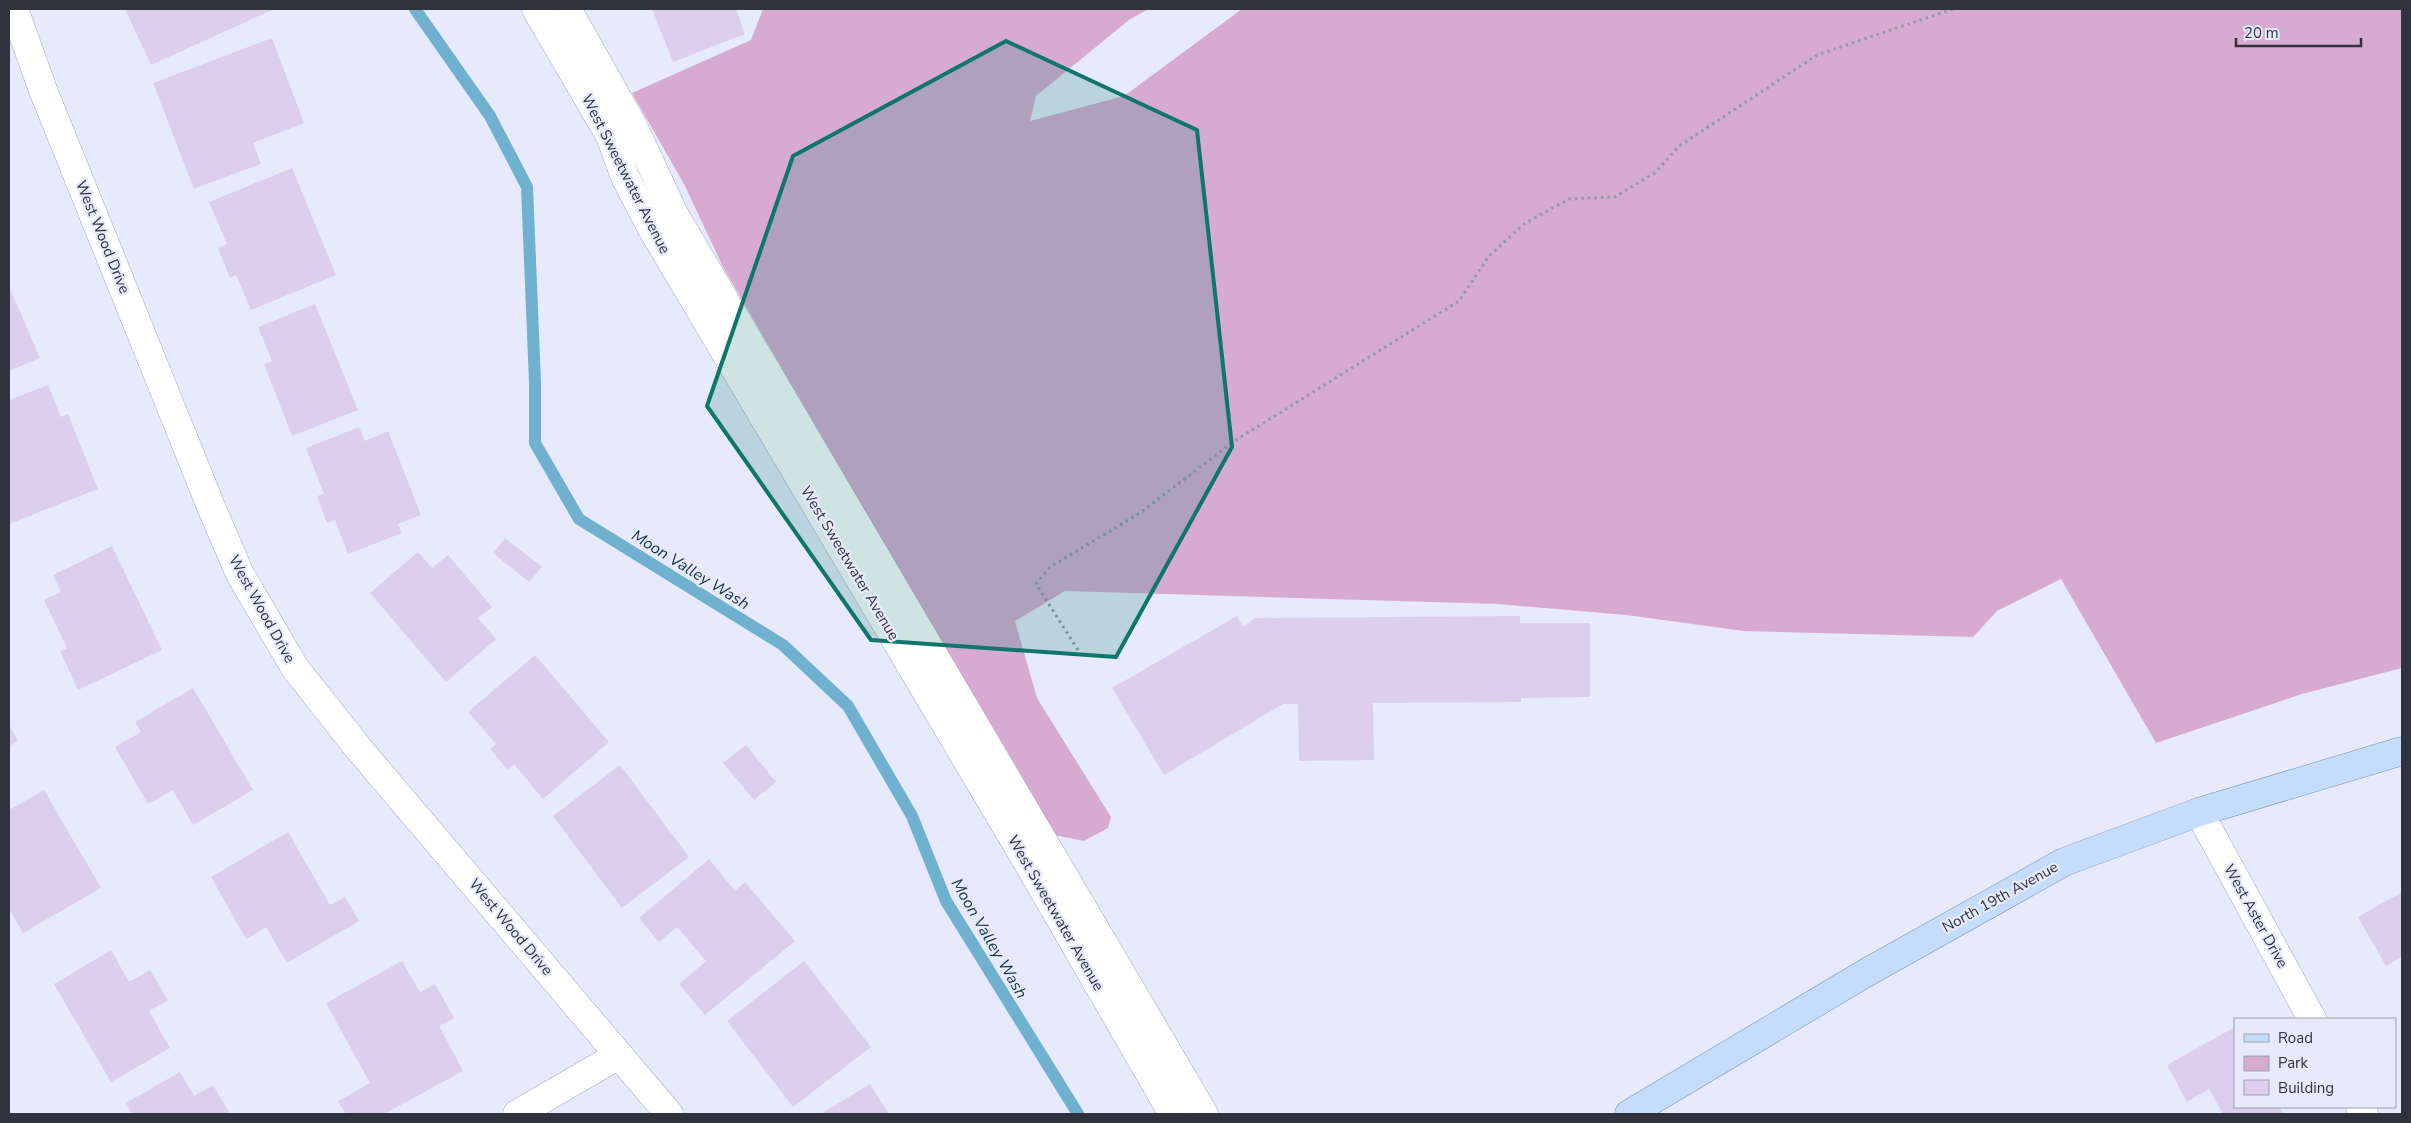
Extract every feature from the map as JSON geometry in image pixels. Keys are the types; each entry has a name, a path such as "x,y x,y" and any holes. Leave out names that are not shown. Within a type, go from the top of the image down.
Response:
{"main road":[{"name":"North 19th Avenue","path":"1629,1114 1864,974 2064,862 2199,812 2402,751"}],"street":[{"name":"West Wood Drive","path":"14,9 43,90 212,509 240,574 295,668 359,749 669,1114"},
{"name":"West Sweetwater Avenue","path":"536,9 610,136 625,177 651,227 1027,862 1173,1114"},
{"name":"West Sweetwater Avenue","path":"567,9 632,124 674,214 1204,1114"},
{"name":"West Aster Drive","path":"2199,812 2311,1018"},
{"path":"517,1114 619,1055"}],"path":[{"path":"1078,650 1036,584 1050,567 1140,513 1233,442 1459,300 1489,256 1524,224 1569,199 1615,197 1656,172 1679,146 1817,55 1954,9"}],"highlighted area":[{"path":"1006,41 1197,130 1232,447 1116,657 871,640 707,406 793,156"}],"green space":[{"path":"763,9 1148,9 1129,20 1036,96 1030,121 1124,96 1242,9 2402,9 2402,668 2302,694 2156,743 2061,579 1997,611 1973,637 1744,631 1626,615 1498,604 1065,591 1015,621 1037,698 1111,817 1108,828 1084,841 1054,835 723,267 684,184 632,93 751,40"}],"building":[{"path":"125,9 274,9 151,65"},
{"path":"652,9 736,9 745,34 673,62"},
{"path":"272,38 304,123 253,143 261,164 194,189 153,83"},
{"path":"292,168 336,275 251,310 236,275 230,278 218,248 227,244 209,202"},
{"path":"9,286 40,358 9,371"},
{"path":"315,304 358,410 292,436 264,364 272,361 258,327"},
{"path":"48,385 61,417 68,414 98,489 9,524 9,400"},
{"path":"359,427 365,441 388,431 421,515 398,524 402,533 348,554 335,520 327,523 317,496 324,494 306,448"},
{"path":"505,538 542,567 529,582 493,553"},
{"path":"112,546 162,650 78,690 60,651 67,648 44,600 61,592 53,575"},
{"path":"418,552 432,568 448,555 492,607 478,618 496,639 446,682 370,593"},
{"path":"1237,616 1243,627 1255,618 1520,616 1520,623 1590,623 1590,697 1521,698 1521,702 1373,703 1374,760 1299,761 1298,704 1283,704 1164,775 1112,688"},
{"path":"535,655 609,742 543,799 514,764 508,770 490,749 496,744 468,712"},
{"path":"193,688 253,790 193,825 173,790 148,804 115,747 141,732 135,722"},
{"path":"9,725 18,741 9,746"},
{"path":"746,745 776,782 754,800 723,763"},
{"path":"620,765 689,857 622,908 553,816"},
{"path":"44,790 101,888 23,933 9,908 9,810"},
{"path":"288,832 330,905 345,897 359,921 287,963 266,927 246,939 211,877"},
{"path":"709,859 735,891 745,882 795,941 705,1015 679,984 706,961 677,927 659,942 639,918"},
{"path":"2402,892 2402,957 2386,966 2358,917"},
{"path":"111,950 129,982 150,970 168,1000 149,1011 170,1048 111,1082 54,984"},
{"path":"402,961 420,992 435,984 454,1018 439,1026 463,1071 384,1114 346,1114 338,1101 370,1083 326,1003"},
{"path":"804,961 871,1047 793,1107 727,1021"},
{"path":"2234,1028 2234,1108 2281,1108 2284,1114 2223,1114 2209,1089 2187,1102 2167,1065"},
{"path":"180,1072 194,1096 213,1085 230,1114 132,1114 126,1103"},
{"path":"870,1084 889,1114 821,1114"}],"waterway":[{"name":"Moon Valley Wash","path":"415,9 490,116 527,187 535,382 535,443 579,519 783,645 848,706 912,816 946,901 1078,1114"}]}
